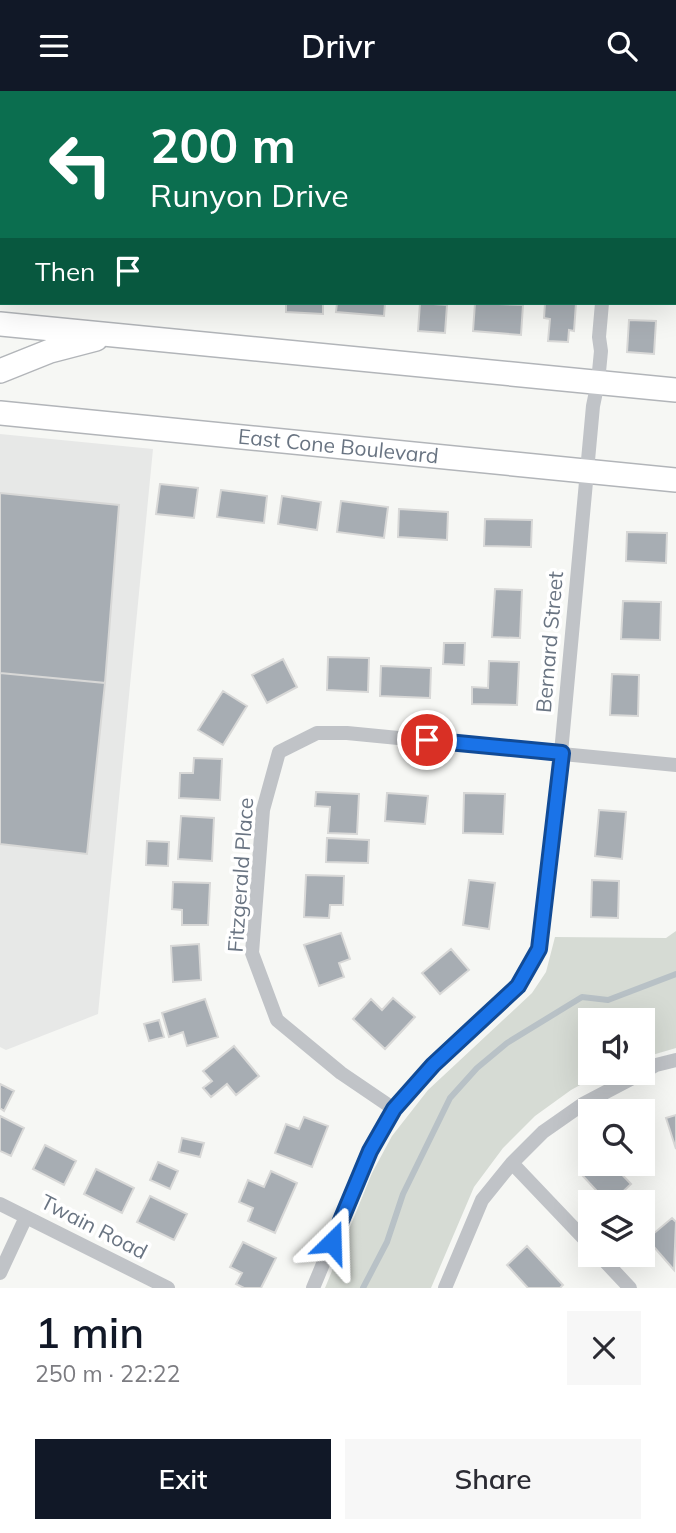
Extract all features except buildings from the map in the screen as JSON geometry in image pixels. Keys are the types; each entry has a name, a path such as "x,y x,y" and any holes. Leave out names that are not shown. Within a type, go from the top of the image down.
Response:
{"main road":[{"path":"0,324 676,390"},
{"path":"0,371 50,351 113,335"},
{"name":"East Cone Boulevard","path":"0,413 676,480"}],"street":[{"name":"Bernard Street","path":"313,1288 370,1151 394,1109 433,1065 518,986 539,949 562,753 586,471 601,351 599,337 602,305"},
{"name":"Fitzgerald Place","path":"394,1109 341,1073 277,1020 252,953 263,810 279,752 317,733 347,733 562,753"},
{"path":"562,753 676,765"},
{"path":"655,1066 676,1059"},
{"path":"444,1288 482,1200 512,1163 543,1132 583,1104 619,1085"},
{"path":"512,1163 578,1232"},
{"name":"Twain Road","path":"0,1204 168,1288"},
{"path":"0,1273 26,1217"},
{"path":"610,1267 630,1288"}],"shaded area":[{"path":"0,434 153,449 98,1014 6,1050 0,1047"},
{"path":"676,931 676,1048 655,1054 655,1008 578,1008 578,1085 580,1085 535,1116 503,1148 474,1187 431,1288 325,1288 372,1173 392,1136 428,1090 532,993 546,972 555,937 666,938"}],"waterway":[{"path":"363,1288 387,1242 403,1194 450,1098 477,1068 507,1043 582,997 608,1000 676,974"}],"route":[{"path":"332,1242 370,1151 394,1109 433,1065 518,986 539,949 562,753 427,740"}]}
